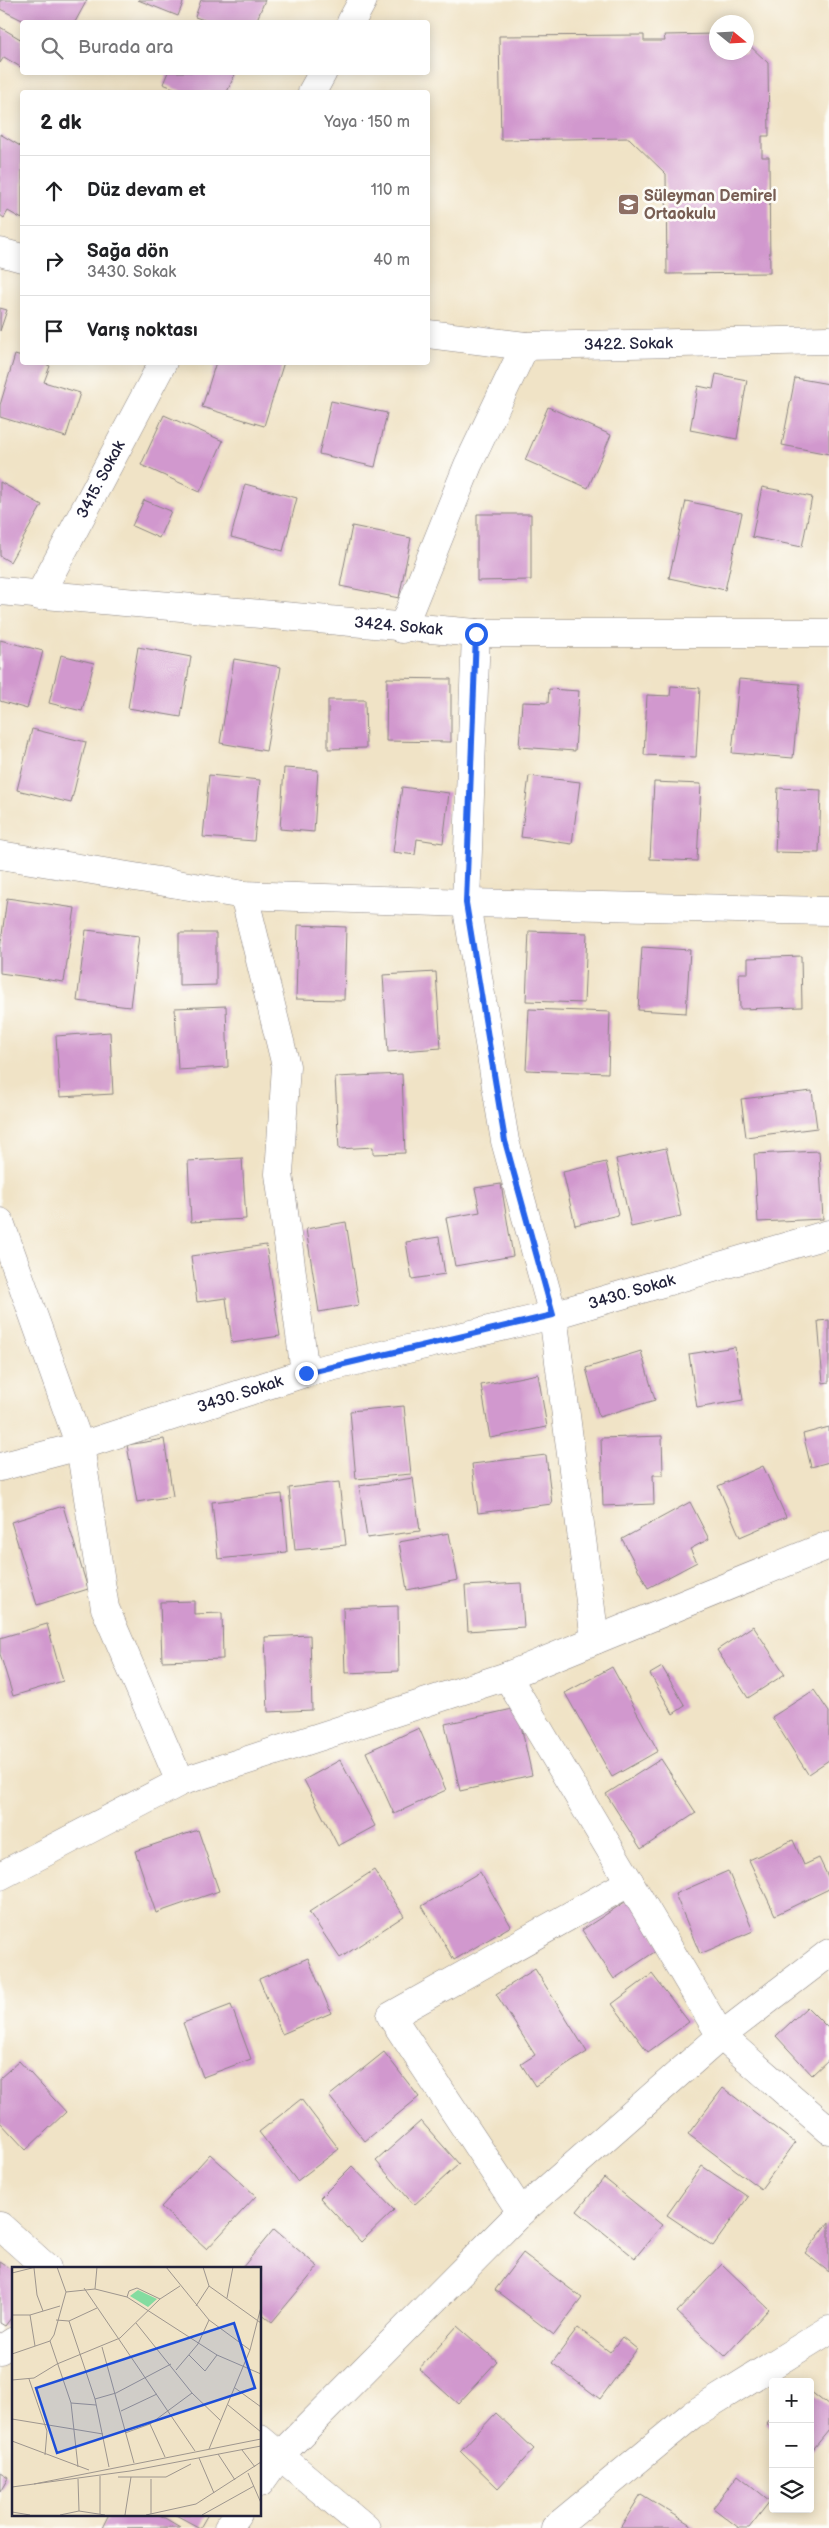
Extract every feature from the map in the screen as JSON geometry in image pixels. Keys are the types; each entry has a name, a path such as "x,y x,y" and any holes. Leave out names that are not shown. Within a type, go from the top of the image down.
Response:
{"street":[{"path":"352,20 363,0"},
{"path":"313,90 321,75"},
{"path":"0,252 20,257"},
{"name":"3422. Sokak","path":"430,334 525,346 829,340"},
{"path":"402,628 468,465 525,346"},
{"name":"3415. Sokak","path":"39,596 161,365"},
{"name":"3424. Sokak","path":"0,591 476,634 829,633"},
{"path":"476,634 466,903 505,1141 553,1315 595,1640"},
{"path":"0,855 244,895 466,903 829,911"},
{"path":"244,895 286,1066 279,1174 306,1373"},
{"path":"0,1222 80,1446 105,1608 180,1782"},
{"name":"3430. Sokak","path":"0,1467 80,1446 306,1373 553,1315 829,1234"},
{"path":"0,1876 180,1782 508,1676 829,1545"},
{"path":"508,1676 721,2036 829,2130"},
{"path":"521,2212 391,2016 630,1882"},
{"path":"261,2479 270,2447 521,2212 721,2036 829,1953"},
{"path":"0,2226 46,2267"},
{"path":"555,2528 692,2415 829,2330"},
{"path":"0,2350 12,2342"},
{"path":"270,2447 366,2528"},
{"path":"228,2528 237,2516"}],"building":[{"path":"0,0 87,0 76,20 22,20 0,9"},
{"path":"138,0 184,0 178,16"},
{"path":"201,0 265,0 257,20 204,20 195,17"},
{"path":"0,27 20,39 20,67 4,57 0,63"},
{"path":"709,34 709,60 754,60 754,50 768,63 769,136 762,136 762,157 769,157 770,273 667,274 666,174 629,138 501,140 499,36 644,35 644,41 665,41 664,35"},
{"path":"167,75 235,75 228,90 179,90 163,84"},
{"path":"0,134 20,146 20,218 8,211 4,218 0,215"},
{"path":"0,308 7,310 0,331"},
{"path":"15,355 20,356 20,365 50,366 44,382 80,393 66,437 0,417 0,405"},
{"path":"215,365 283,365 264,426 202,407"},
{"path":"716,374 747,380 737,439 690,430 698,386 713,389"},
{"path":"795,378 829,384 829,454 782,445"},
{"path":"331,401 387,413 375,467 319,454"},
{"path":"548,407 611,435 588,488 525,460"},
{"path":"164,415 223,441 200,492 141,465"},
{"path":"0,482 42,505 10,562 0,556"},
{"path":"245,484 297,498 283,551 231,537"},
{"path":"762,487 812,497 802,547 752,537"},
{"path":"144,500 171,511 159,538 132,526"},
{"path":"686,501 742,513 725,590 669,578"},
{"path":"477,514 531,514 531,580 477,581"},
{"path":"352,526 411,538 399,598 340,586"},
{"path":"0,640 43,651 27,709 0,701"},
{"path":"138,647 191,657 181,717 128,708"},
{"path":"61,655 94,663 82,711 49,703"},
{"path":"234,659 281,667 266,751 220,743"},
{"path":"387,678 451,679 451,742 386,741"},
{"path":"739,679 800,684 793,758 732,753"},
{"path":"671,686 700,688 696,757 644,755 647,695 670,696"},
{"path":"549,689 579,691 575,751 519,747 522,702 548,703"},
{"path":"328,700 365,700 366,748 328,749"},
{"path":"32,729 86,742 71,803 17,790"},
{"path":"284,768 318,770 314,832 280,829"},
{"path":"209,775 260,780 254,841 203,837"},
{"path":"529,776 580,782 572,844 521,837"},
{"path":"654,782 701,784 697,861 650,859"},
{"path":"402,787 449,793 443,843 417,839 415,855 393,852"},
{"path":"778,788 821,790 819,853 775,852"},
{"path":"7,898 75,908 64,982 0,973 0,949"},
{"path":"298,925 346,927 344,1000 296,999"},
{"path":"86,930 139,936 130,1007 77,1001"},
{"path":"529,931 587,933 584,1003 526,1001"},
{"path":"179,933 216,933 216,985 179,986"},
{"path":"642,947 690,950 686,1013 638,1010"},
{"path":"801,956 802,1007 740,1009 739,973 748,973 748,958"},
{"path":"436,972 441,1048 388,1052 383,975"},
{"path":"226,1006 228,1067 178,1070 175,1008"},
{"path":"529,1009 610,1012 608,1073 526,1070"},
{"path":"110,1032 113,1094 60,1097 56,1036"},
{"path":"402,1074 405,1153 373,1154 373,1147 339,1149 335,1077"},
{"path":"812,1091 817,1128 746,1137 741,1099"},
{"path":"666,1148 681,1216 631,1227 616,1159"},
{"path":"819,1151 823,1219 758,1222 754,1154"},
{"path":"242,1158 246,1219 191,1222 188,1161"},
{"path":"606,1162 618,1215 575,1225 563,1172"},
{"path":"501,1184 513,1256 455,1266 446,1218 480,1212 475,1188"},
{"path":"346,1222 359,1305 319,1312 306,1229"},
{"path":"439,1237 445,1274 412,1279 406,1242"},
{"path":"266,1245 280,1336 232,1343 226,1298 197,1302 191,1256"},
{"path":"829,1320 829,1382 823,1383 818,1321"},
{"path":"735,1347 743,1400 697,1408 689,1354"},
{"path":"641,1351 655,1400 599,1417 586,1368"},
{"path":"538,1374 547,1427 490,1438 481,1385"},
{"path":"404,1406 411,1474 356,1479 350,1411"},
{"path":"829,1427 829,1462 811,1467 803,1434"},
{"path":"662,1436 663,1475 653,1475 654,1504 603,1506 601,1438"},
{"path":"164,1439 173,1496 137,1502 127,1445"},
{"path":"546,1455 552,1504 478,1513 472,1464"},
{"path":"763,1466 786,1517 740,1537 718,1486"},
{"path":"413,1478 420,1531 367,1538 359,1486"},
{"path":"339,1482 346,1545 295,1550 289,1488"},
{"path":"282,1494 287,1552 218,1559 212,1502"},
{"path":"690,1502 709,1539 690,1549 697,1562 648,1588 622,1539"},
{"path":"63,1506 88,1589 37,1605 11,1522"},
{"path":"449,1533 458,1580 407,1590 399,1542"},
{"path":"521,1583 524,1627 468,1631 465,1586"},
{"path":"194,1601 194,1614 222,1613 223,1659 162,1661 160,1602"},
{"path":"398,1606 399,1671 345,1673 343,1608"},
{"path":"47,1624 63,1681 13,1696 0,1654 0,1638"},
{"path":"753,1626 785,1674 748,1698 717,1650"},
{"path":"310,1635 312,1710 268,1712 265,1637"},
{"path":"612,1667 658,1751 612,1777 565,1693"},
{"path":"662,1667 685,1706 673,1714 650,1674"},
{"path":"814,1690 829,1712 829,1760 808,1774 772,1717"},
{"path":"517,1708 532,1775 460,1791 445,1724"},
{"path":"419,1728 446,1790 394,1814 366,1752"},
{"path":"661,1759 696,1813 641,1849 606,1794"},
{"path":"340,1760 375,1826 338,1846 304,1780"},
{"path":"198,1830 219,1891 156,1913 135,1851"},
{"path":"793,1840 804,1865 819,1858 829,1879 829,1889 775,1915 749,1860"},
{"path":"374,1870 404,1916 340,1958 309,1912"},
{"path":"728,1871 753,1931 700,1954 675,1894"},
{"path":"480,1872 511,1926 454,1960 422,1906"},
{"path":"631,1898 662,1947 614,1979 582,1930"},
{"path":"308,1958 331,2013 282,2034 259,1979"},
{"path":"535,1969 587,2052 535,2086 521,2064 535,2055 496,1994"},
{"path":"652,1974 689,2022 648,2052 612,2004"},
{"path":"231,2005 251,2059 203,2077 183,2023"},
{"path":"807,2007 829,2029 829,2059 812,2075 776,2036"},
{"path":"384,2052 419,2097 365,2141 329,2096"},
{"path":"19,2061 66,2112 26,2150 0,2122 0,2078"},
{"path":"723,2088 795,2143 761,2189 688,2134"},
{"path":"301,2099 339,2149 297,2181 259,2132"},
{"path":"421,2121 459,2164 414,2205 376,2161"},
{"path":"210,2154 256,2196 207,2249 161,2207"},
{"path":"352,2166 394,2210 361,2242 320,2198"},
{"path":"702,2166 748,2197 713,2246 667,2215"},
{"path":"604,2178 662,2225 635,2258 577,2211"},
{"path":"829,2222 829,2272 805,2253"},
{"path":"274,2229 318,2267 272,2322 261,2313 261,2267 243,2267"},
{"path":"523,2253 582,2298 554,2335 495,2290"},
{"path":"0,2262 12,2270 12,2317 5,2326 0,2323"},
{"path":"722,2264 769,2309 725,2356 677,2312"},
{"path":"457,2326 497,2361 458,2404 419,2369"},
{"path":"578,2328 610,2352 622,2337 637,2349 600,2399 552,2363"},
{"path":"814,2394 829,2406 829,2430 814,2448"},
{"path":"496,2413 534,2449 498,2488 460,2451"},
{"path":"0,2472 8,2477 0,2491"},
{"path":"738,2475 769,2500 749,2528 739,2528 713,2508"},
{"path":"641,2494 696,2528 620,2528"},
{"path":"108,2516 161,2516 180,2527 102,2528"},
{"path":"178,2516 207,2516 200,2528"}],"place":[{"name":"Süleyman Demirel Ortaokulu","path":"628,205"}],"route":[{"path":"306,1373 553,1315 505,1141 466,903 476,634"}]}
